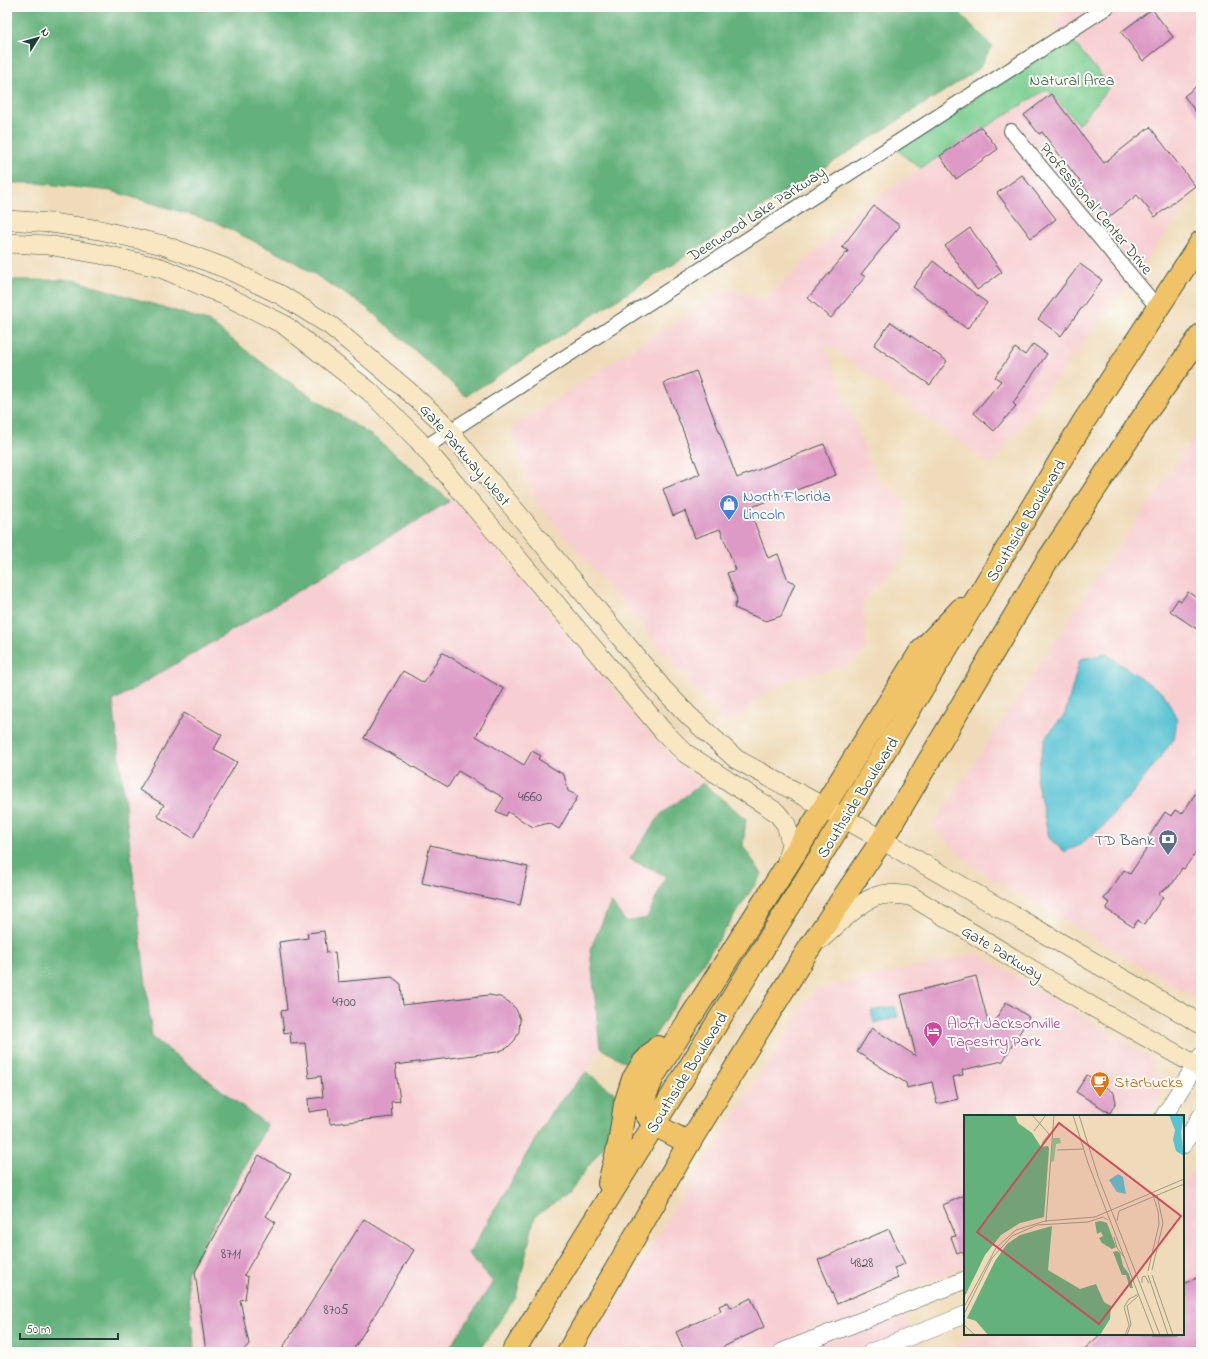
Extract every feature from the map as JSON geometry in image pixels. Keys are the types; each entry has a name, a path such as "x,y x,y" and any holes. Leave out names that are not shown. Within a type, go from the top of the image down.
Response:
{"highway":[{"name":"Southside Boulevard","path":"516,1347 844,818 992,576 1084,421 1157,307 1201,242"},
{"path":"568,1352 689,1143 808,950 882,840 1047,561 1143,417 1201,335"},
{"path":"689,1143 653,1124 645,1112 645,1096 654,1075 824,807 920,652 992,576"},
{"path":"603,1206 619,1144 625,1104 633,1079 643,1063 702,998"}],"main road":[{"name":"Gate Parkway West","path":"7,220 51,223 100,230 163,245 225,268 281,295 331,326 407,390 441,421 662,690 736,758 844,818"},
{"name":"Gate Parkway West","path":"7,243 48,244 161,268 226,296 283,324 328,358 369,391 424,448 663,731 685,753 776,812 786,824 791,844 785,868"},
{"path":"584,639 605,620"},
{"path":"685,753 706,731"},
{"path":"844,818 1201,1024"},
{"name":"Gate Parkway","path":"808,950 863,904 877,896 895,894 911,896 1094,1007 1199,1063"}],"street":[{"name":"Deerwood Lake Parkway","path":"424,448 1107,7"},
{"name":"Professional Center Drive","path":"1012,131 1157,307"},
{"path":"1165,1115 1199,1063"},
{"path":"1184,1142 1201,1116"},
{"path":"782,1352 964,1280"},
{"path":"871,1352 964,1315"}],"shaded area":[{"path":"1074,7 1201,7 1201,186 991,465 824,342 876,478 905,501 906,554 863,600 866,650 845,667 792,678 760,697 730,725 712,708 537,503 511,433 513,427 725,289 766,299 862,206 1047,89 1080,124 1072,40 1050,23"},
{"path":"1201,428 1201,1001 972,866 932,826 1097,578"},
{"path":"450,501 456,501 640,722 689,773 703,783 661,814 630,859 666,876 647,918 626,922 611,903 590,950 600,1048 586,1072 551,1112 493,1282 447,1352 188,1352 194,1348 187,1273 267,1125 152,1037 113,701"},
{"path":"978,953 1149,1057 1159,1076 1160,1101 1150,1115 964,1115 964,1266 896,1295 922,1352 584,1352 814,990"},
{"path":"1201,1157 1201,1352 943,1352 978,1335 1184,1335 1184,1181"}],"green space":[{"path":"7,7 954,7 992,46 979,69 466,396 367,308 294,261 215,222 111,191 36,183 7,183"},
{"name":"Natural Area","path":"1072,40 1110,86 1079,125 1047,89 921,168 896,149 1022,69"},
{"path":"7,280 74,280 208,321 273,371 378,440 450,501 113,701 152,1037 267,1125 187,1273 194,1348 188,1352 7,1352"},
{"path":"703,783 746,819 743,846 762,874 634,1067 600,1048 590,950 611,902 626,922 647,918 666,876 630,859 661,814"},
{"path":"586,1072 616,1094 616,1129 568,1194 535,1216 516,1297 478,1352 447,1352 493,1282 469,1254 551,1112"}],"water":[{"path":"1106,654 1164,694 1177,719 1174,739 1135,790 1102,827 1078,846 1064,852 1049,838 1036,778 1045,738 1065,714 1080,659"},
{"path":"895,1006 898,1017 874,1023 871,1011"}],"building":[{"path":"1152,9 1173,37 1143,61 1121,32"},
{"path":"1201,83 1201,119 1184,96"},
{"path":"1051,94 1104,163 1150,127 1195,186 1155,217 1137,195 1108,218 1042,132 1039,134 1024,115"},
{"path":"981,127 998,149 956,179 940,156"},
{"path":"1022,175 1056,219 1031,238 997,193"},
{"path":"874,206 900,226 861,274 865,277 831,318 808,298 848,251 842,247"},
{"path":"970,228 1002,272 977,290 945,246"},
{"path":"933,261 987,303 967,329 913,287"},
{"path":"1080,264 1102,280 1061,336 1038,319"},
{"path":"891,322 947,361 930,385 874,345"},
{"path":"1033,344 1047,354 1013,403 1016,406 994,431 974,413 1001,381 995,377 1015,348 1025,355"},
{"path":"696,371 737,478 824,444 836,475 749,508 768,558 778,554 788,580 795,583 781,616 766,621 734,608 737,600 727,573 736,570 720,529 695,538 685,511 673,516 663,489 700,474 664,383"},
{"path":"1188,592 1201,601 1201,632 1170,611 1178,599 1181,601"},
{"path":"442,652 504,689 476,736 524,765 532,751 541,756 538,759 564,775 568,791 578,796 559,829 549,823 533,827 508,812 506,816 496,811 504,798 458,771 448,787 364,738 403,671 424,683"},
{"path":"184,713 222,735 214,749 237,762 193,838 157,816 164,805 139,790"},
{"name":"TD Bank","path":"1201,785 1201,845 1184,869 1182,868 1173,883 1158,894 1163,897 1144,925 1138,920 1133,927 1106,909 1110,903 1104,899 1124,870 1130,874 1150,844 1146,841 1165,812 1171,816 1175,810 1182,814"},
{"path":"430,845 528,867 520,905 422,883"},
{"path":"324,931 327,953 335,952 338,982 392,977 401,984 403,1005 489,995 500,997 509,1002 516,1009 520,1019 519,1031 515,1040 507,1048 497,1052 395,1065 400,1101 391,1102 392,1117 330,1124 328,1109 309,1112 308,1099 323,1097 321,1076 309,1078 305,1043 291,1044 290,1032 284,1033 281,1011 287,1010 279,942 308,938 307,933"},
{"path":"976,976 990,1029 1006,1002 1029,1017 1003,1061 962,1070 963,1075 953,1077 958,1099 937,1104 932,1082 907,1088 906,1083 857,1052 872,1028 916,1056 901,995"},
{"name":"Starbucks","path":"1087,1075 1114,1093 1116,1102 1110,1113 1076,1092"},
{"path":"259,1155 291,1174 266,1216 275,1222 244,1275 248,1277 245,1299 240,1300 249,1344 242,1352 206,1352 195,1272"},
{"path":"964,1195 964,1255 962,1251 957,1253 951,1237 956,1236 943,1205"},
{"path":"364,1219 414,1250 352,1352 280,1352"},
{"path":"889,1229 905,1264 894,1268 898,1278 837,1304 818,1260"},
{"path":"1201,1276 1201,1352 1081,1352 1100,1335 1184,1335 1184,1284"},
{"path":"751,1298 764,1327 713,1352 685,1352 676,1332 721,1311 719,1306 728,1302 731,1308"}],"place":[{"name":"North Florida Lincoln","path":"729,521"},
{"name":"TD Bank","path":"1168,856"},
{"name":"Aloft Jacksonville Tapestry Park","path":"933,1048"},
{"name":"Starbucks","path":"1100,1098"}]}
